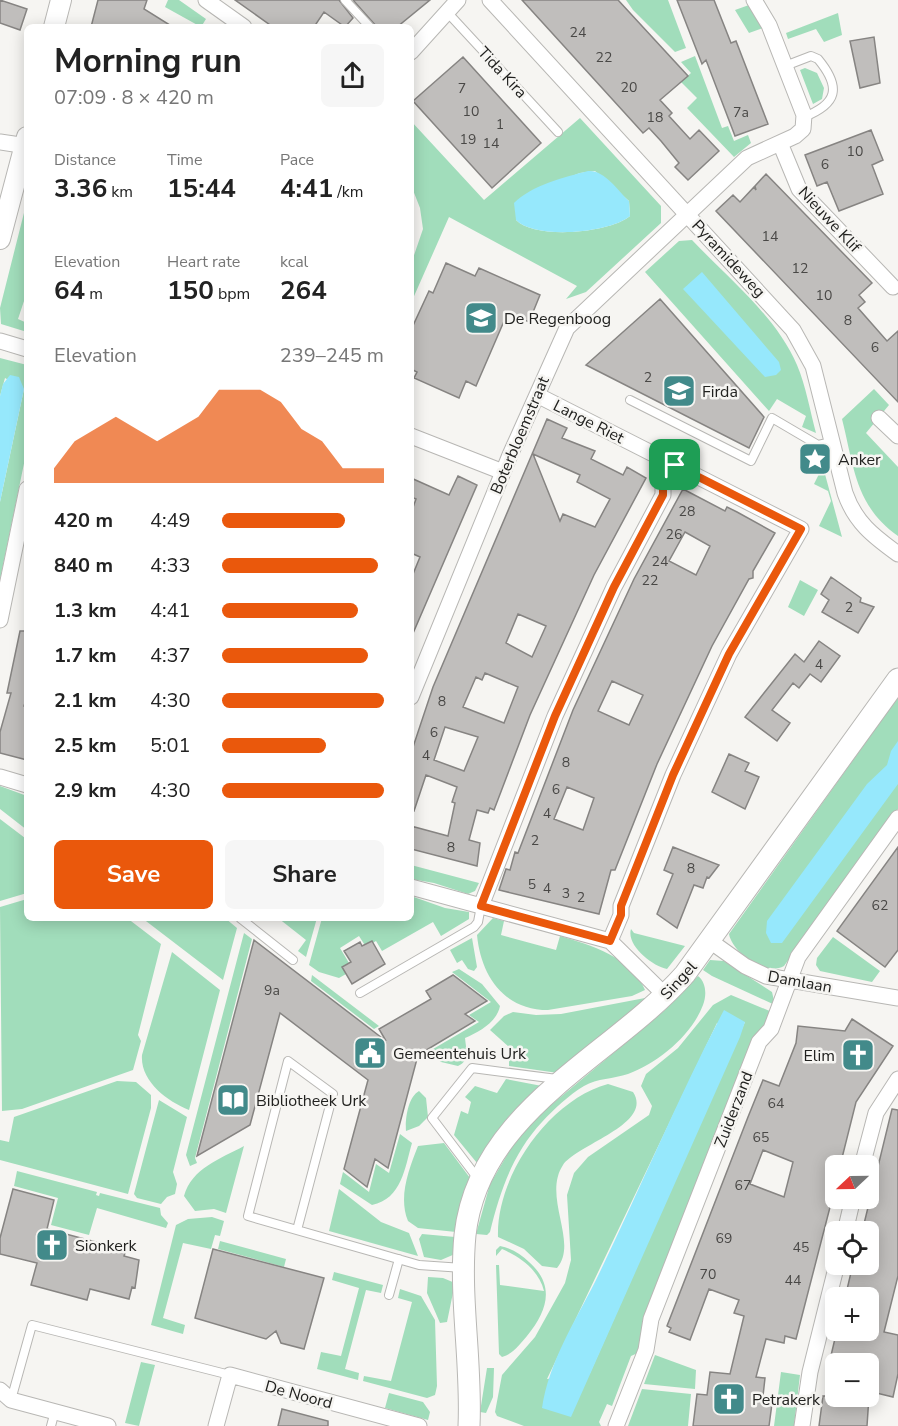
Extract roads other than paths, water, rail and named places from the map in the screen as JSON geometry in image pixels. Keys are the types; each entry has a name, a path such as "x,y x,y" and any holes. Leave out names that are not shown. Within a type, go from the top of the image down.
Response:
{"main road":[{"name":"Singel","path":"469,1426 464,1268 467,1223 480,1181 494,1153 516,1124 665,995 710,941 898,679"}],"street":[{"path":"55,24 61,0"},
{"path":"206,0 240,24"},
{"path":"414,49 458,0"},
{"name":"Pyramideweg","path":"490,0 793,330 813,366 852,512 868,532 898,554"},
{"path":"687,214 748,158 801,132 804,117 769,25 754,0"},
{"path":"0,142 24,142"},
{"name":"Nieuwe Klif","path":"780,143 799,189 893,286"},
{"path":"0,239 24,149"},
{"name":"Boterbloemstraat","path":"414,690 503,472 567,328 687,214"},
{"path":"0,341 24,348"},
{"name":"Lange Riet","path":"537,395 801,529 729,654 673,775 621,906 621,915 610,941"},
{"path":"879,418 898,436"},
{"path":"414,437 503,472"},
{"path":"481,906 555,716 614,587 663,495 663,488 675,465"},
{"path":"0,620 24,504"},
{"path":"0,777 24,783"},
{"name":"Zuiderzand","path":"616,1426 646,1350 651,1319 759,1041 771,1029 798,957 898,818"},
{"path":"414,888 610,941 665,995"},
{"name":"Damlaan","path":"710,941 754,972 788,980 898,998"},
{"path":"865,1155 876,1113 898,1079"},
{"path":"802,1426 810,1372 834,1275"},
{"path":"216,1426 230,1375"},
{"name":"De Noord","path":"230,1375 420,1426"},
{"path":"5,1395 53,1419 108,1426"}],"lane":[{"path":"345,0 367,24"},
{"name":"Tida Kira","path":"447,12 558,132"},
{"path":"785,66 811,56 818,59 831,86 833,96 830,104 804,117"},
{"path":"630,400 751,461 772,418 818,445 832,442"},
{"path":"360,993 474,927 478,922 481,906"},
{"path":"244,921 293,960"},
{"path":"297,1230 333,1094 288,1061 248,1216 368,1251 432,1267 464,1268"},
{"path":"480,1181 432,1118 472,1068 565,1080"},
{"path":"389,1296 399,1259"},
{"path":"5,1395 32,1325 230,1375"}],"water":[{"path":"588,171 605,177 629,201 630,216 606,227 573,232 539,230 516,220 514,203 521,197 549,182"},
{"path":"702,272 779,362 781,370 776,375 765,377 683,289"},
{"path":"10,375 19,377 24,389 0,502 0,396 3,384"},
{"path":"898,741 898,784 782,943 771,943 766,933 767,921 867,784 887,765 891,751"},
{"path":"724,1010 745,1022 740,1037 571,1417 542,1408 550,1375 563,1343 595,1282 690,1077"}],"place":[{"name":"De Regenboog","path":"481,318"},
{"name":"Firda","path":"679,391"},
{"name":"Anker","path":"815,459"},
{"name":"Gemeentehuis Urk","path":"370,1053"},
{"name":"Elim","path":"858,1055"},
{"name":"Bibliotheek Urk","path":"233,1100"},
{"name":"Sionkerk","path":"52,1245"},
{"name":"Petrakerk","path":"729,1399"}]}
